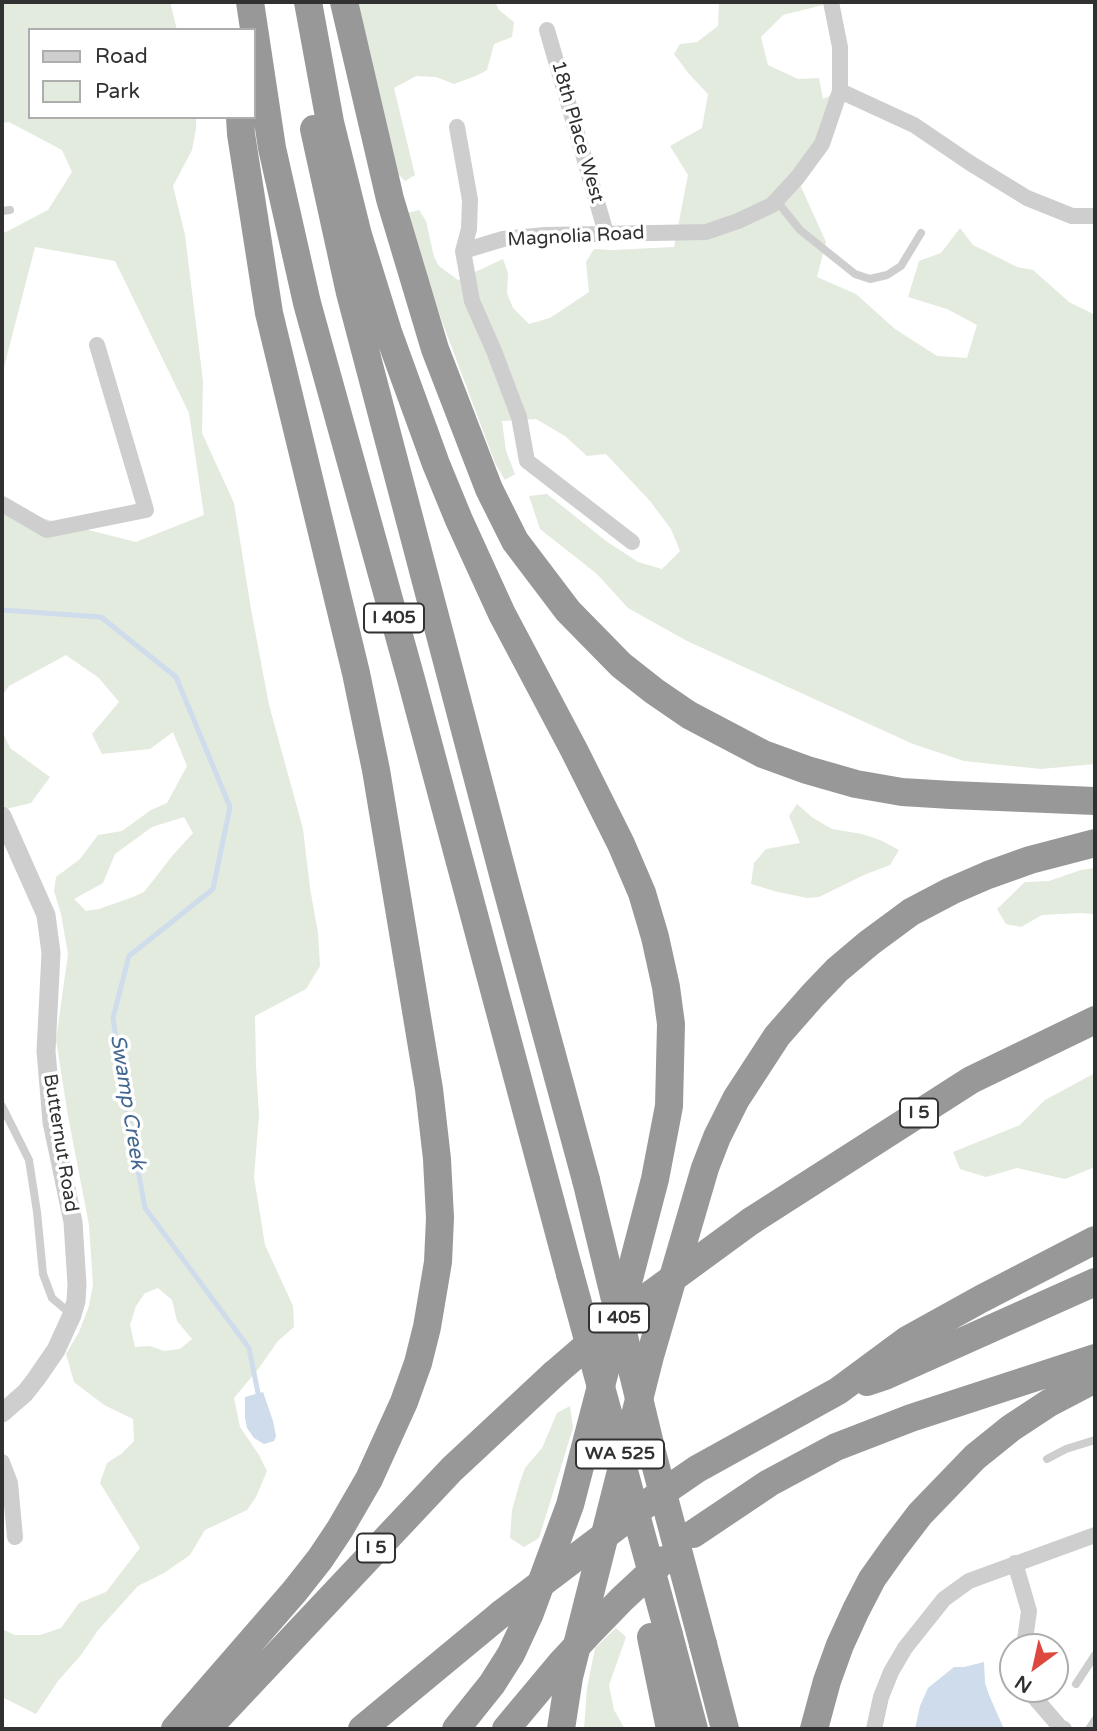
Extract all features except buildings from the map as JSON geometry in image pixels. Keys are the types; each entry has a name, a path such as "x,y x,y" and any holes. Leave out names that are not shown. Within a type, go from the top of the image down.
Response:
{"highway":[{"path":"233,2 235,28"},
{"name":"I 405","path":"250,2 254,28"},
{"name":"I 405","path":"292,2 318,152 350,293 586,1180 653,1456"},
{"path":"308,2 330,122 358,234 388,332 459,520 502,614 574,750 642,893 655,937 671,1024 669,1106 657,1167 570,1505 530,1613 511,1654 492,1684 456,1729"},
{"path":"344,2 390,199 435,349 489,489 515,541 568,611 621,665 689,715 763,754 807,770 856,784 902,792 1095,801"},
{"name":"I 405","path":"256,42 272,148 307,303 559,1231 590,1374 660,1636"},
{"path":"175,1729 320,1559 369,1479 404,1402 418,1363 438,1262 440,1219 429,1089 376,770 269,313 240,119"},
{"path":"561,1729 569,1677 650,1356 705,1168 736,1099 777,1036 813,995 837,970 911,912 988,875 1030,860 1095,843"},
{"name":"I 5","path":"212,1728 308,1620 452,1469 590,1342 751,1221 971,1080 1095,1020"},
{"path":"362,1729 501,1614 649,1502 698,1469 838,1391 907,1340 981,1298 1095,1240"},
{"path":"838,1391 885,1376 1095,1282"},
{"path":"506,1729 554,1671 622,1599 693,1534 769,1483 836,1447 911,1418 1095,1358"},
{"path":"814,1729 827,1681 856,1610 872,1579 920,1514 975,1457 1011,1428 1049,1403 1095,1379"},
{"name":"WA 525","path":"653,1456 725,1729"},
{"path":"660,1636 670,1729"},
{"path":"660,1636 694,1729"}],"street":[{"name":"Magnolia Road","path":"463,251 503,239 545,234 706,232 772,205 797,178 822,144 840,91 840,47 831,2"},
{"name":"18th Place West","path":"547,30 607,233"},
{"path":"840,91 914,125 1027,198 1072,216 1095,216"},
{"path":"457,127 470,200 469,229 463,251 472,301 519,417 527,461 632,542"},
{"path":"2,504 47,530 146,510 97,345"},
{"name":"Butternut Road","path":"2,816 46,915 51,953 46,1051 52,1122 73,1222 78,1285 72,1315 47,1365 24,1393 2,1413"},
{"path":"2,1462 10,1483 15,1537"},
{"path":"874,1729 881,1697 891,1672 905,1647 944,1599 969,1581 1095,1535"},
{"path":"1015,1563 1029,1611 1026,1633"},
{"path":"1039,1703 1064,1729"}],"lane":[{"path":"776,200 800,230 855,274 870,279 887,275 901,266 921,233"},
{"path":"2,1106 29,1160 43,1274 52,1298 72,1315"},
{"path":"1047,1459 1066,1449 1095,1440"},
{"path":"1076,1684 1095,1655"},
{"path":"1089,1729 1095,1720"}],"green space":[{"path":"2,2 170,2 176,28 28,28 28,119 196,119 192,150 173,186 185,235 203,381 202,433 234,503 269,705 303,829 320,966 306,989 255,1016 259,1115 254,1177 265,1245 293,1306 294,1327 278,1341 234,1398 240,1427 267,1471 247,1510 205,1530 190,1555 164,1573 138,1586 99,1629 36,1714 2,1697 2,1629 15,1635 40,1635 61,1628 79,1603 106,1592 140,1548 100,1483 107,1463 134,1441 133,1419 104,1405 74,1382 66,1354 79,1332 89,1306 93,1285 89,1225 56,1040 68,954 54,891 56,877 80,859 98,835 122,831 151,810 167,803 187,766 173,732 150,749 102,754 92,734 119,702 99,678 66,655 9,686 2,696 2,514 41,518 136,542 204,515 189,413 115,261 35,247 2,375 2,233 48,210 72,172 62,150 9,122 2,123","holes":["184,817 193,833 144,892 99,909 86,911 74,899 103,883 115,854 152,827","158,1288 172,1300 177,1321 192,1339 180,1349 164,1351 150,1346 135,1347 130,1325 136,1306 145,1293"]},
{"path":"357,2 495,2 499,10 514,22 512,37 494,44 487,70 478,75 454,84 436,77 416,76 394,88 415,175 405,181 397,173"},
{"path":"719,2 835,2 783,15 761,37 768,65 798,79 819,78 823,99 840,91 797,178 826,242 817,277 856,294 895,329 937,356 967,358 977,325 947,309 908,297 919,261 941,253 960,228 973,245 1017,267 1033,270 1069,302 1095,315 1095,764 1041,769 964,761 913,744 687,641 628,608 597,574 540,529 529,496 547,494 606,541 638,562 662,569 680,551 671,529 650,501 606,454 587,456 565,436 536,419 502,421 506,451 515,474 505,480 495,463 443,324 407,213 419,210 426,221 434,257 439,266 458,280 503,259 508,273 507,293 513,308 529,324 550,318 589,292 586,262 594,249 674,247 688,175 670,146 702,128 708,94 674,54 680,44 697,42 718,26"},
{"path":"2,730 10,748 50,777 31,803 6,809 2,802"},
{"path":"797,804 832,829 862,834 899,850 890,865 819,897 807,898 751,884 754,863 766,849 800,843 789,816"},
{"path":"1095,868 1095,914 1042,915 1021,927 1006,924 997,909 1025,882 1049,881"},
{"path":"1095,1073 1095,1167 1065,1179 1017,1168 986,1177 960,1169 953,1152 1020,1125 1045,1100"},
{"path":"570,1406 573,1428 539,1538 524,1547 510,1538 512,1510 520,1482 525,1468 542,1448 557,1413"},
{"path":"616,1628 626,1637 609,1685 614,1710 625,1729 584,1729 587,1688 595,1648"}],"water":[{"path":"263,1392 276,1436 274,1441 264,1444 254,1438 247,1428 245,1418 245,1397"},
{"path":"984,1662 985,1683 1004,1729 915,1729 920,1706 928,1688 954,1667"}],"waterway":[{"name":"Swamp Creek","path":"2,610 101,617 176,677 230,807 213,889 129,956 113,1018 145,1208 249,1348 259,1398"}]}
